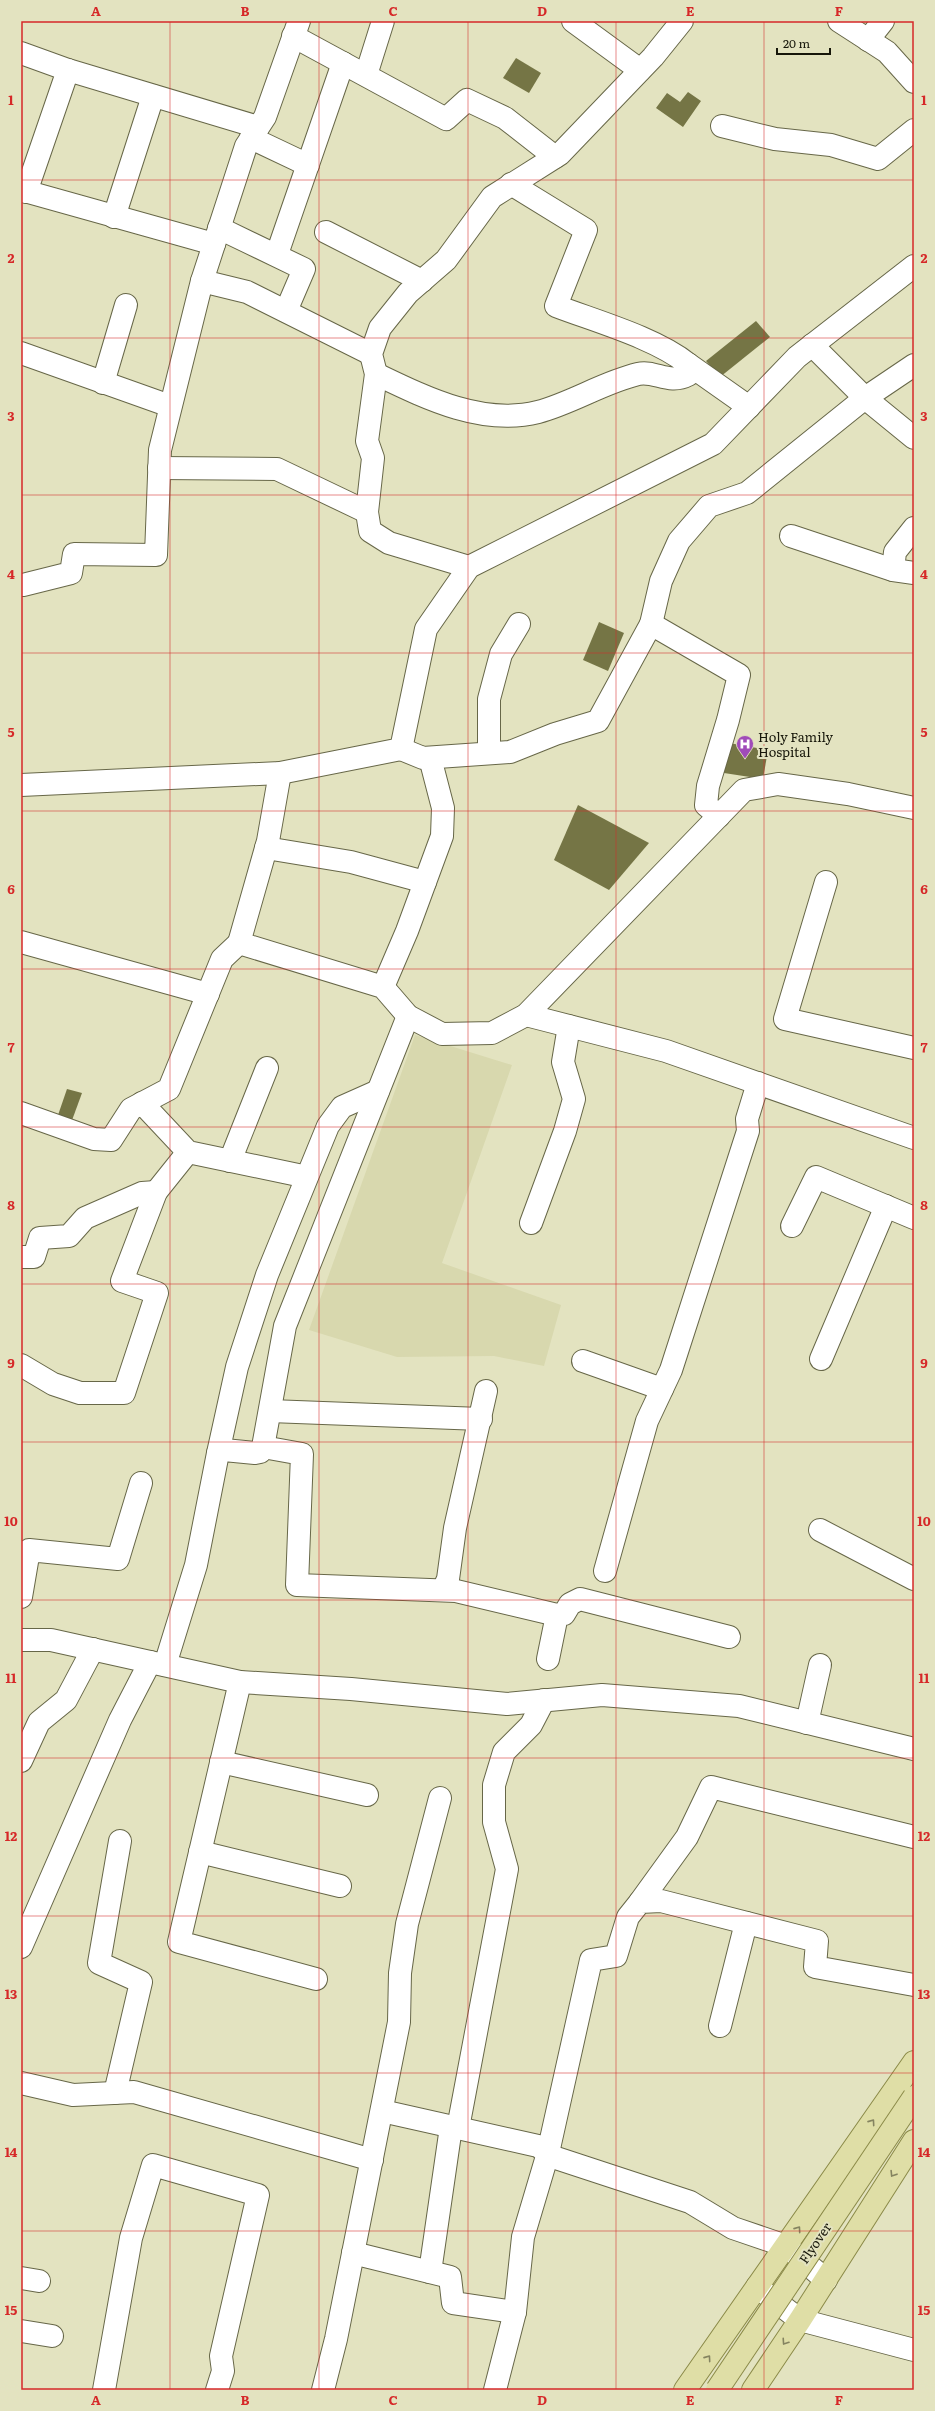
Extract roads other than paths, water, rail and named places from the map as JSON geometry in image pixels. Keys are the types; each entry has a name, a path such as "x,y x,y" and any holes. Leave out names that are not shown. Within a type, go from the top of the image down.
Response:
{"main road":[{"path":"686,2390 914,2062"},
{"name":"Flyover","path":"717,2390 914,2097"},
{"path":"753,2390 826,2280 914,2141"}],"street":[{"path":"366,75 382,21"},
{"path":"573,21 640,70"},
{"path":"469,566 389,543 370,531 367,512 373,458 367,440 374,364 380,328 408,293 446,260 492,197 555,157 640,70 682,21"},
{"path":"839,21 887,52 914,82"},
{"path":"868,40 883,21"},
{"path":"23,585 71,573 74,554 156,555 160,450 202,282 246,146 265,117 296,29 343,63 446,119 466,100 505,118 555,157"},
{"path":"21,53 68,70 153,96 255,133 308,164"},
{"path":"277,254 343,63"},
{"path":"68,70 24,191 114,217 216,236 277,254 304,269 286,311"},
{"path":"114,217 153,96"},
{"path":"722,126 775,139 831,145 878,159 914,130"},
{"path":"511,184 586,230 556,306 633,335 679,357 749,407"},
{"path":"326,232 422,281"},
{"path":"402,749 426,629 469,566 713,444 797,357 914,266"},
{"path":"202,282 247,292 286,311 431,400 498,417 538,412 639,373 680,379 688,375 688,364"},
{"path":"102,383 126,305"},
{"path":"812,345 865,398 914,438"},
{"path":"21,353 170,406"},
{"path":"21,785 280,773 402,749 423,758 510,752 555,734 598,721 651,624 661,581 679,541 709,506 747,493 865,398 914,365"},
{"path":"159,468 278,469 367,512"},
{"path":"904,572 895,552 914,528"},
{"path":"791,536 904,572"},
{"path":"489,753 489,699 501,654 519,624"},
{"path":"651,624 739,675 728,720 708,786 706,805 719,816"},
{"path":"383,987 442,836 444,808 430,758"},
{"path":"21,1113 94,1139 111,1140 131,1109 169,1089 222,959 239,942 266,848 280,773"},
{"path":"239,942 383,987 408,1016 442,1034 492,1033 526,1015 744,790 778,784 848,794 914,808"},
{"path":"266,848 351,862 425,882"},
{"path":"826,882 785,1018 914,1048"},
{"path":"21,942 208,994"},
{"path":"526,1015 666,1051 914,1138"},
{"path":"218,1453 224,1450 255,1453 260,1452 263,1447 285,1326 408,1016"},
{"path":"531,1223 565,1131 574,1099 563,1062 569,1026"},
{"path":"230,1161 267,1068"},
{"path":"605,1571 647,1421 671,1370 748,1131 747,1119 758,1083"},
{"path":"21,1947 120,1720 158,1664 196,1565 237,1367 299,1184 328,1126 342,1107 378,1091"},
{"path":"142,1103 188,1152 230,1161 299,1184 333,1204"},
{"path":"21,1365 53,1384 80,1393 124,1393 157,1293 122,1281 156,1192 188,1152"},
{"path":"792,1226 816,1177 914,1218"},
{"path":"21,1257 34,1257 40,1238 69,1236 85,1218 142,1193 156,1192"},
{"path":"821,1359 886,1206"},
{"path":"583,1361 662,1389"},
{"path":"443,1590 448,1579 455,1528 486,1391"},
{"path":"270,1411 481,1418"},
{"path":"263,1447 302,1454 297,1585 456,1591 557,1615 564,1614 570,1604 580,1599 729,1637"},
{"path":"21,1597 29,1550 118,1559 141,1482"},
{"path":"820,1530 914,1579"},
{"path":"548,1659 557,1615"},
{"path":"21,1640 51,1640 240,1682 351,1689 507,1704 602,1695 739,1706 914,1749"},
{"path":"21,1761 39,1722 66,1700 93,1650"},
{"path":"807,1723 820,1665"},
{"path":"240,1682 179,1942 316,1979"},
{"path":"430,2272 454,2127 507,1869 494,1822 494,1785 504,1752 530,1725 544,1700"},
{"path":"221,1762 367,1794"},
{"path":"495,2390 515,2312 523,2237 548,2153 591,1960 616,1956 628,1917 687,1837 711,1787 914,1837"},
{"path":"323,2390 353,2253 399,2022 400,1973 407,1924 440,1798"},
{"path":"115,2093 141,1982 99,1963 120,1841"},
{"path":"200,1852 340,1886"},
{"path":"640,1902 661,1901 817,1941 814,1967 914,1985"},
{"path":"720,2026 746,1923"},
{"path":"21,2084 73,2095 134,2092 372,2160"},
{"path":"382,2111 538,2146 553,2157 690,2202 733,2228 786,2246 826,2280"},
{"path":"104,2390 131,2238 153,2165 258,2195 221,2356 223,2371 217,2390"},
{"path":"353,2253 450,2277 453,2303 515,2312"},
{"path":"757,2287 800,2320 914,2350"},
{"path":"21,2331 52,2336"}],"place":[{"name":"Holy Family Hospital","path":"745,759"}]}
